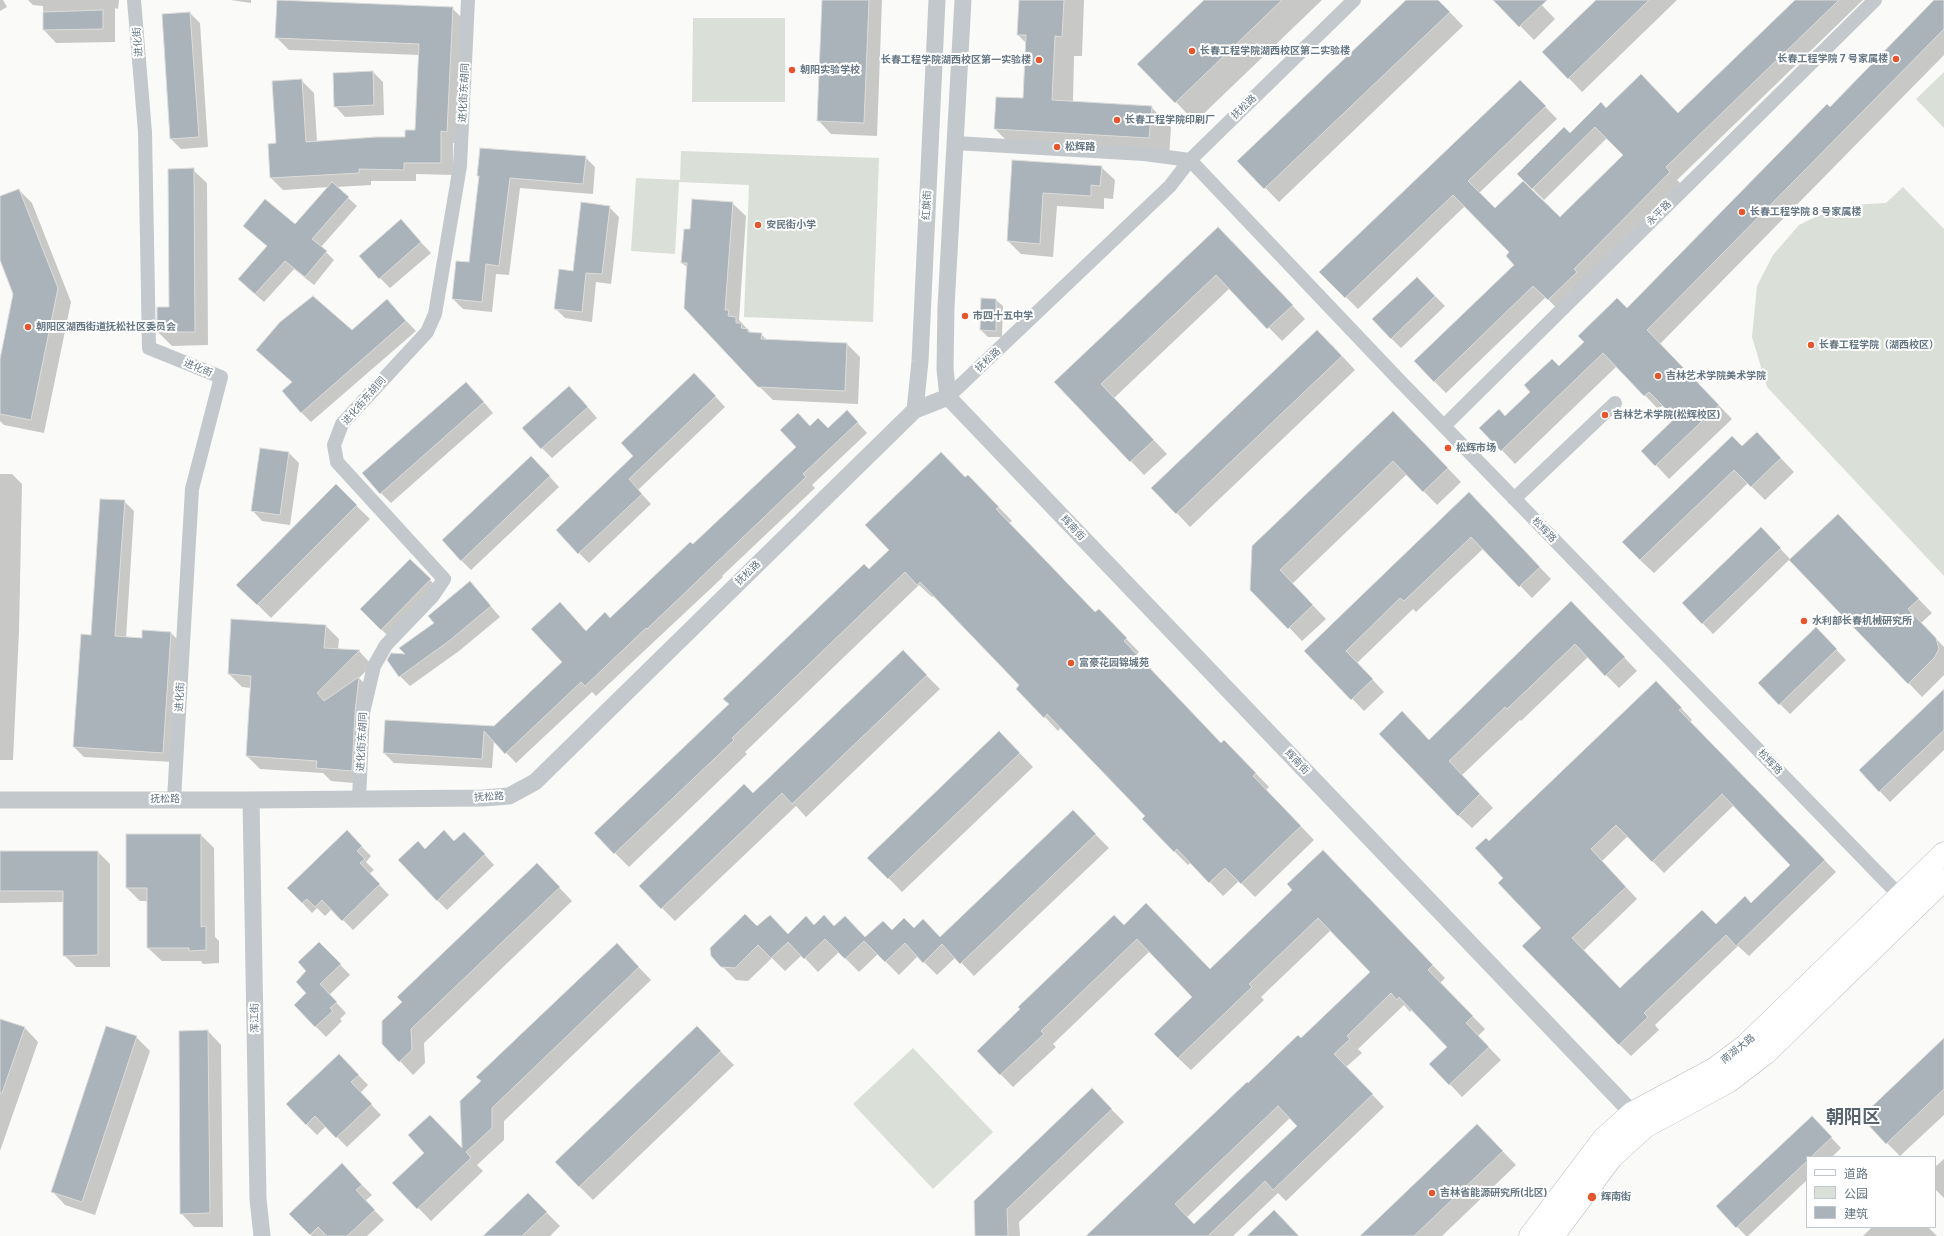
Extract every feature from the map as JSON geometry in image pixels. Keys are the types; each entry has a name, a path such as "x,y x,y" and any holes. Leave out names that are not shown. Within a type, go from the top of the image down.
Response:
{"main road":[{"name":"南湖大路","path":"1553,1236 1639,1120 1746,1046 1944,853"},
{"name":"南湖大路","path":"1530,1236 1604,1138 1639,1120 1728,1082 1766,1053 1944,880"}],"street":[{"name":"进化街","path":"134,0 145,132 149,348 221,377 192,489 174,799"},
{"name":"进化街东胡同","path":"359,799 363,713 374,666 386,645 432,597 444,579 337,462 334,445 342,424 427,332 435,314 460,166 468,0"},
{"name":"红旗街","path":"915,410 920,361 937,0"},
{"path":"948,397 945,368 946,315 963,0"},
{"name":"抚松路","path":"0,800 251,800 509,796 535,782 915,410 948,397 1170,186 1190,160 1354,0"},
{"name":"永平路","path":"1444,426 1875,0"},
{"path":"955,143 1144,154 1190,160"},
{"name":"松辉路","path":"1190,160 1514,499 1901,896"},
{"name":"辉南街","path":"948,397 1639,1120"},
{"path":"1514,499 1615,403"},
{"name":"浑江街","path":"251,800 258,1199 262,1236"},
{"path":"1561,1236 1576,1203"}],"green space":[{"path":"693,18 785,18 785,102 692,102"},
{"path":"1944,72 1944,128 1916,99"},
{"path":"681,151 879,158 873,322 744,317 749,185 679,182 675,254 631,251 636,178 680,180"},
{"path":"1903,187 1944,229 1944,576 1767,387 1752,337 1757,286 1773,255 1799,225 1822,214 1850,205 1886,203"},
{"path":"913,1048 993,1132 933,1189 853,1104"}],"building":[{"path":"277,0 453,7 447,132 441,131 441,163 404,163 404,170 359,169 359,173 270,178 268,144 276,143 272,81 302,79 306,142 376,137 405,137 405,130 415,130 419,44 275,38"},
{"path":"822,0 869,0 864,123 817,121"},
{"path":"1019,0 1064,0 1062,37 1055,36 1052,100 1152,106 1149,138 994,129 996,97 1023,98 1026,35 1017,35"},
{"name":"长春工程学院湖西校区第二实验楼","path":"1204,0 1282,0 1175,103 1137,64"},
{"path":"1406,0 1438,0 1450,12 1264,189 1237,161"},
{"path":"1493,0 1547,0 1519,27"},
{"path":"1596,0 1649,0 1568,79 1542,52"},
{"path":"1795,0 1839,0 1666,167 1670,172 1574,269 1577,272 1548,300 1533,286 1434,382 1414,361 1514,265 1506,256 1509,252 1453,195 1345,298 1319,272 1520,80 1546,106 1468,181 1495,208 1523,181 1560,217 1623,155 1595,127 1532,189 1517,174 1564,127 1570,133 1601,102 1606,108 1641,74 1678,113"},
{"path":"1934,0 1944,0 1944,29 1647,330 1719,405 1655,466 1641,451 1675,418 1649,392 1644,396 1603,353 1501,451 1479,428 1499,409 1505,416 1530,392 1524,385 1552,359 1559,366 1584,342 1578,336 1617,298 1627,308 1827,104 1830,107"},
{"path":"103,10 103,29 43,30 43,12"},
{"path":"190,12 199,137 170,139 162,14"},
{"path":"373,71 374,105 334,107 333,73"},
{"path":"480,148 586,156 583,184 510,178 499,266 486,264 482,302 452,299 456,261 469,262 479,176 477,176"},
{"path":"1012,160 1102,166 1100,186 1091,185 1091,196 1043,193 1040,244 1007,241"},
{"path":"194,168 195,332 157,332 157,307 169,307 168,169"},
{"path":"332,182 349,197 312,239 327,251 305,277 285,261 255,294 238,279 267,246 243,226 265,199 295,224"},
{"name":"朝阳区湖西街道抚松社区委员会","path":"19,189 58,288 31,420 0,414 0,359 13,294 0,260 0,196"},
{"path":"692,199 733,202 725,310 729,310 728,316 736,317 736,323 742,323 741,328 748,329 748,332 762,333 761,339 847,343 845,391 758,387 684,308 687,263 681,263 684,229 690,229"},
{"path":"581,202 610,206 602,274 586,273 582,312 554,309 559,269 573,271"},
{"path":"401,219 421,242 379,279 359,256"},
{"path":"1218,227 1293,305 1267,329 1216,275 1101,384 1154,440 1130,462 1054,382"},
{"path":"1417,277 1435,296 1391,339 1372,319"},
{"path":"313,296 352,330 387,299 406,321 301,413 282,391 292,382 256,350 280,322"},
{"path":"981,298 996,299 996,331 980,330"},
{"path":"1317,330 1342,356 1176,514 1151,488"},
{"path":"694,373 716,396 629,479 642,494 578,554 556,530 633,456 621,443"},
{"path":"466,382 484,402 380,494 362,473"},
{"path":"569,386 588,407 541,449 522,428"},
{"path":"847,410 858,422 803,474 806,477 647,629 646,628 585,686 581,682 505,754 484,731 482,759 383,753 385,720 494,726 562,662 531,629 560,602 586,631 605,612 610,618 690,542 693,544 796,447 780,430 798,413 810,426 818,418 828,428"},
{"path":"1393,411 1448,468 1423,492 1393,461 1280,570 1313,605 1288,629 1250,590 1252,546"},
{"path":"1757,432 1781,458 1751,487 1734,470 1640,560 1622,542 1732,436 1742,446"},
{"path":"260,448 289,452 280,515 251,511"},
{"name":"富豪花园锦城苑","path":"941,452 965,477 968,475 999,507 996,509 1095,612 1099,609 1127,638 1124,641 1221,743 1224,740 1256,773 1253,776 1301,826 1241,884 1225,868 1209,883 1177,849 1174,852 1142,819 1145,816 1047,714 1044,718 1016,689 1019,685 920,582 917,585 905,572 732,738 734,740 614,854 594,833 729,704 723,699 864,564 869,569 889,550 865,525"},
{"path":"531,456 550,476 461,561 442,540"},
{"path":"336,484 357,505 257,605 236,585"},
{"path":"1469,492 1540,567 1519,587 1471,537 1404,601 1400,598 1346,651 1373,679 1351,700 1304,651"},
{"path":"100,499 125,500 115,636 142,638 142,630 171,632 163,753 73,747 81,634 91,635"},
{"path":"1838,514 1919,599 1908,609 1936,638 1939,649 1934,658 1908,684 1789,560"},
{"path":"1761,527 1781,548 1702,624 1682,603"},
{"path":"410,559 431,579 381,630 360,609"},
{"path":"470,581 491,606 449,641 399,677 387,660 391,653 405,654 399,648 434,623 428,616"},
{"path":"1571,601 1625,657 1605,676 1575,644 1507,709 1505,707 1449,761 1480,794 1458,816 1379,734 1402,711 1429,740"},
{"path":"231,619 326,625 324,648 360,650 317,693 324,701 359,677 355,712 352,771 316,768 317,761 246,756 251,676 228,674"},
{"path":"1816,627 1837,649 1779,705 1758,683"},
{"path":"903,650 927,675 792,804 782,793 661,909 639,886 744,784 753,793"},
{"path":"1656,681 1682,708 1679,710 1825,860 1736,946 1726,935 1644,1013 1648,1017 1619,1045 1522,946 1541,928 1498,883 1503,878 1475,848 1486,838 1489,841","holes":["1722,794 1790,865 1751,903 1745,896 1716,924 1702,910 1620,988 1572,938 1626,887 1591,849 1616,825 1652,862"]},
{"path":"1944,689 1944,730 1879,792 1859,770"},
{"path":"999,731 1020,753 888,879 867,858"},
{"path":"1073,810 1096,834 960,964 942,944 923,963 905,943 885,962 864,941 845,959 825,939 804,959 788,942 771,958 758,945 735,968 721,967 711,956 710,948 745,914 757,926 770,915 788,934 806,916 814,925 824,915 834,926 845,916 865,937 883,921 892,930 904,918 914,928 923,919 940,937"},
{"path":"347,830 362,846 357,851 365,859 360,863 380,884 342,921 322,900 315,907 307,899 302,903 287,888"},
{"path":"444,830 454,841 464,832 485,854 437,901 398,860 418,841 425,849"},
{"path":"126,834 201,834 201,927 206,926 206,950 189,951 189,948 147,948 147,888 126,888"},
{"path":"1323,850 1433,965 1428,970 1473,1016 1466,1023 1489,1047 1449,1085 1429,1064 1447,1047 1399,997 1397,1000 1391,993 1347,1036 1350,1039 1334,1054 1373,1094 1273,1190 1265,1181 1208,1236 1086,1236 1247,1082 1248,1083 1298,1035 1301,1038 1370,972 1318,918 1249,984 1252,987 1178,1058 1154,1034 1192,997 1137,939 1041,1031 1044,1034 1000,1075 977,1051 1020,1009 1018,1007 1114,915 1124,925 1146,903 1210,969 1292,890 1287,884","holes":["1278,1106 1297,1126 1194,1224 1175,1204"]},
{"path":"0,851 98,851 98,955 63,956 63,891 0,891"},
{"path":"537,863 560,887 411,1029 412,1050 399,1062 382,1044 382,1021 402,1002 397,997"},
{"path":"319,942 341,964 320,984 337,1002 330,1008 333,1011 315,1027 294,1005 306,993 296,982 306,971 298,962"},
{"path":"617,943 639,967 492,1108 492,1128 466,1152 471,1158 417,1209 392,1183 424,1153 408,1135 430,1115 462,1148 460,1101 481,1081 476,1077"},
{"path":"0,1019 25,1027 2,1093 0,1093"},
{"path":"106,1026 137,1036 82,1202 51,1192"},
{"path":"697,1026 721,1051 579,1187 555,1162"},
{"path":"208,1030 210,1213 180,1214 179,1031"},
{"path":"1944,1038 1944,1089 1886,1144 1861,1117"},
{"path":"339,1054 359,1075 351,1082 372,1104 336,1138 315,1116 306,1125 286,1104"},
{"path":"1092,1088 1112,1109 1007,1209 1008,1236 975,1236 974,1201"},
{"path":"1812,1116 1832,1137 1812,1156 1806,1156 1806,1162 1736,1228 1716,1206"},
{"name":"吉林省能源研究所(北区)","path":"1477,1124 1503,1151 1414,1236 1360,1236"},
{"path":"342,1163 362,1185 356,1190 375,1210 347,1236 327,1236 318,1227 310,1235 289,1214"},
{"path":"528,1193 547,1212 522,1236 483,1236"},
{"path":"1274,1210 1299,1236 1247,1236"}],"place":[{"name":"长春工程学院湖西校区第二实验楼","path":"1192,51"},
{"name":"长春工程学院 7 号家属楼","path":"1896,59"},
{"name":"长春工程学院湖西校区第一实验楼","path":"1039,60"},
{"name":"朝阳实验学校","path":"792,70"},
{"name":"长春工程学院印刷厂","path":"1117,120"},
{"name":"松辉路","path":"1057,147"},
{"name":"长春工程学院 8 号家属楼","path":"1742,212"},
{"name":"安民街小学","path":"758,225"},
{"name":"市四十五中学","path":"965,316"},
{"name":"朝阳区湖西街道抚松社区委员会","path":"28,327"},
{"name":"长春工程学院（湖西校区）","path":"1811,345"},
{"name":"吉林艺术学院美术学院","path":"1658,376"},
{"name":"吉林艺术学院(松辉校区)","path":"1605,415"},
{"name":"松辉市场","path":"1448,448"},
{"name":"水利部长春机械研究所","path":"1804,621"},
{"name":"富豪花园锦城苑","path":"1071,663"},
{"name":"吉林省能源研究所(北区)","path":"1432,1193"},
{"name":"辉南街","path":"1592,1197"}],"district":[{"name":"朝阳区","path":"1853,1118"}]}
